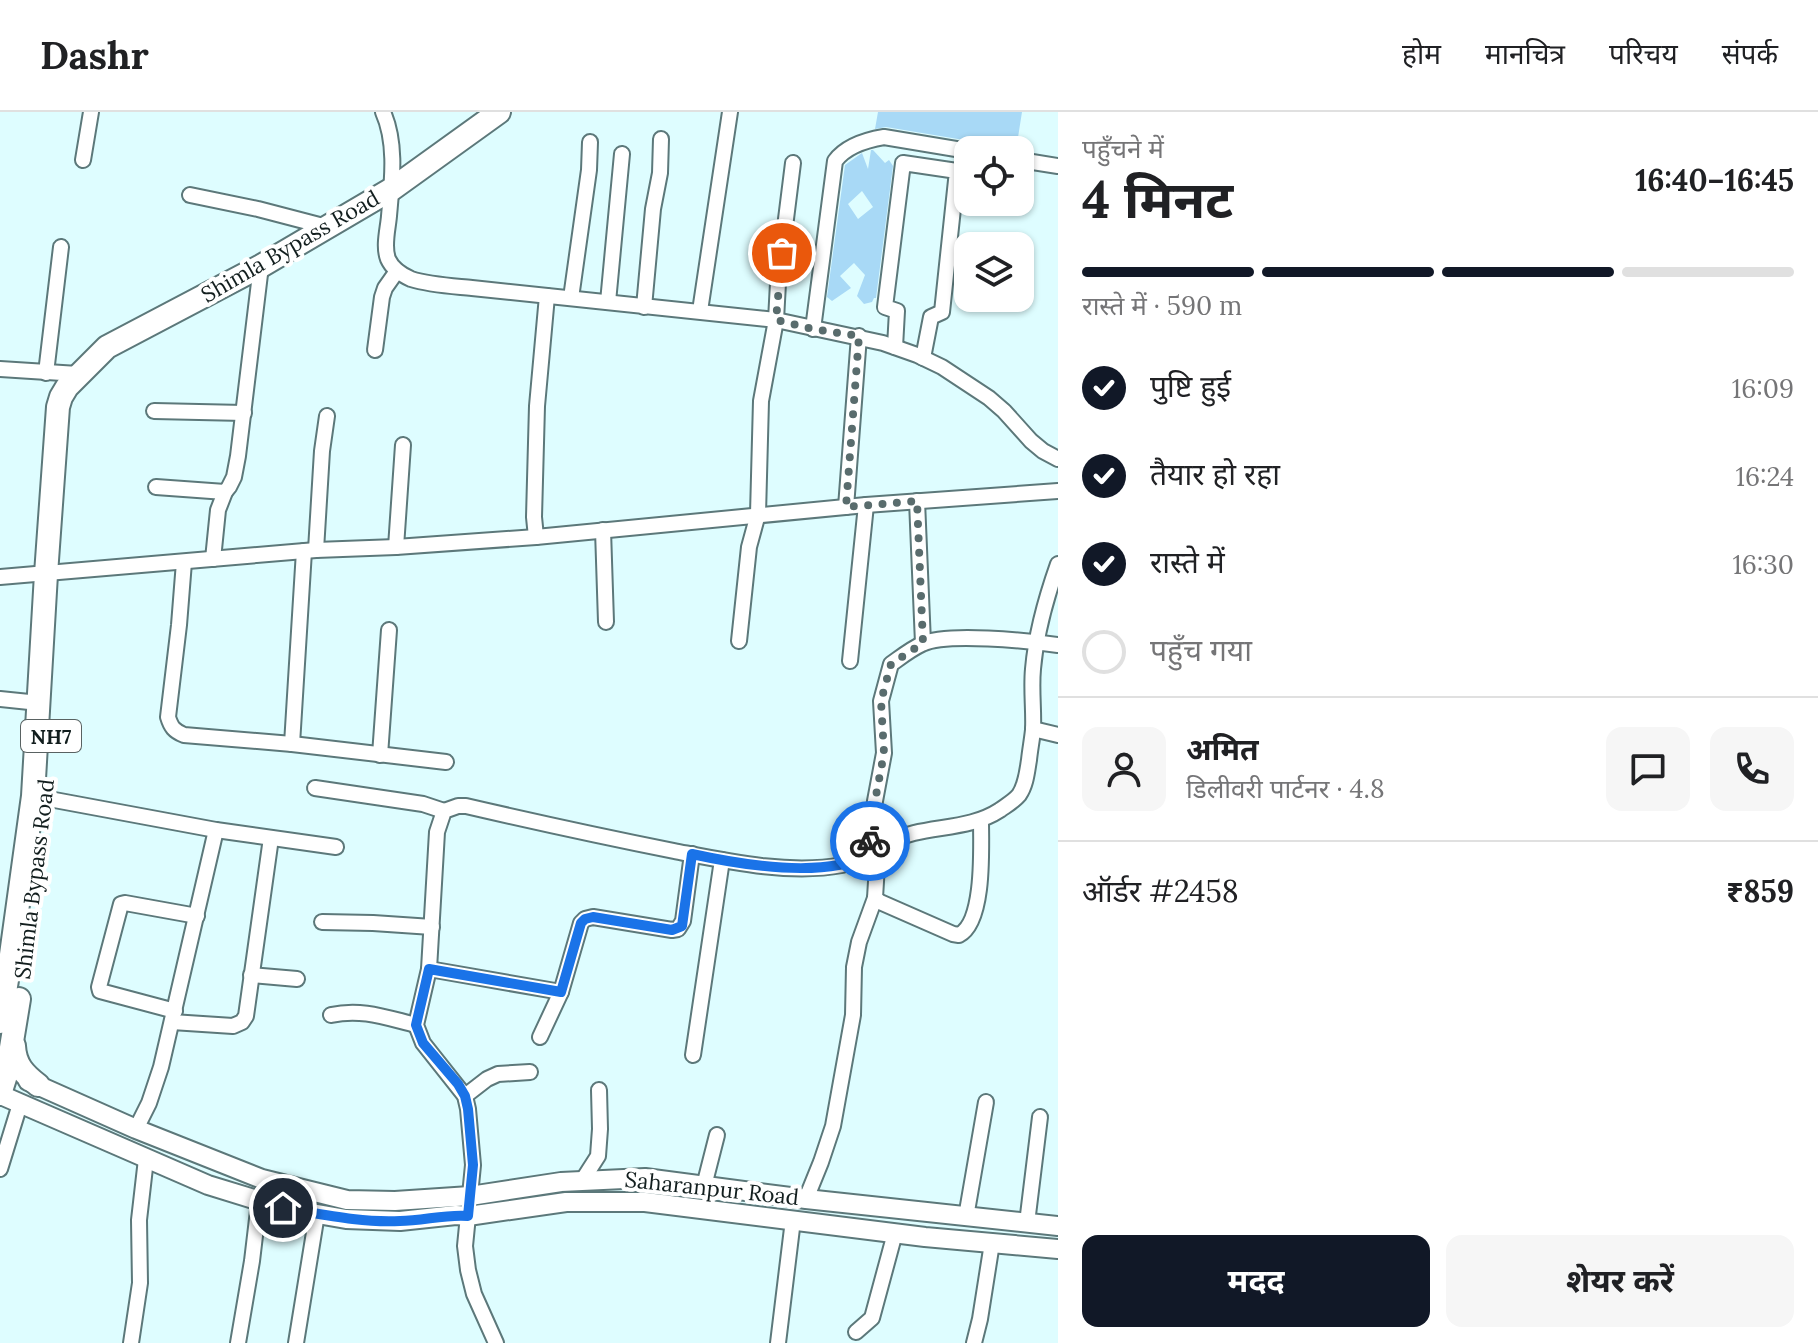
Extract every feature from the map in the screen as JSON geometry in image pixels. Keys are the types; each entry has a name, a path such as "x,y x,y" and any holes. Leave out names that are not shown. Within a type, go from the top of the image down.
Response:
{"highway":[{"name":"Shimla Bypass Road","path":"40,797 39,703 78,374 107,347 261,266 392,189 499,112"},
{"name":"Shimla Bypass Road","path":"7,1098 4,1018 54,689 52,573"},
{"path":"4,1018 15,1058 26,1076 38,1085"}],"main road":[{"name":"Saharanpur Road","path":"4,1071 136,1129 262,1179 347,1200 395,1201 470,1196 561,1182 645,1178 1058,1226"},
{"name":"Saharanpur Road","path":"7,1098 208,1185 283,1208 346,1219 400,1221 468,1216 566,1202 645,1202 895,1233 1058,1249"}],"street":[{"path":"83,160 91,112"},
{"path":"383,112 391,135 388,260 397,271 409,278 776,320 859,336 942,367 989,398 1031,441 1058,459"},
{"path":"700,311 730,112"},
{"path":"813,329 835,161 846,150 884,137 954,149"},
{"path":"644,307 653,209 660,173 661,139"},
{"path":"571,298 590,142"},
{"path":"608,302 622,154"},
{"path":"1034,161 1058,163 1058,178"},
{"path":"739,641 749,547 758,514 761,401 776,320 793,163"},
{"path":"895,347 897,311 885,307 903,163 957,171 942,312 931,317 923,358"},
{"path":"190,195 327,227"},
{"path":"46,373 61,247"},
{"path":"213,559 218,510 234,477 261,266"},
{"path":"375,350 382,297 397,271"},
{"path":"536,537 537,406 547,296"},
{"path":"846,507 859,336"},
{"path":"0,369 78,374"},
{"path":"154,411 244,413"},
{"path":"292,744 310,550 327,416"},
{"path":"396,547 403,445"},
{"path":"156,487 225,492"},
{"path":"0,577 310,550 536,537 758,514 1058,491"},
{"path":"917,501 923,643"},
{"path":"850,661 866,505"},
{"path":"603,530 606,622"},
{"path":"184,562 168,717 172,727 184,735 446,762"},
{"path":"315,788 423,804 444,811 466,806 596,836 763,866 842,865 912,833 981,820 1014,801 1020,793 1027,775 1033,729 1036,642 1043,606 1058,564"},
{"path":"380,755 389,630"},
{"path":"806,1199 829,1142 853,1015 854,967 859,942 875,898 875,801 884,753 881,701 891,664 923,643 943,637 1058,645"},
{"path":"0,699 39,703"},
{"path":"1033,729 1058,735"},
{"path":"40,797 216,830 336,847"},
{"path":"444,811 437,832 429,969 416,1025 423,1043 465,1096 473,1165 465,1246 468,1270 474,1294 496,1343"},
{"path":"875,898 953,934 965,932 979,895 981,820"},
{"path":"136,1129 155,1089 216,830"},
{"path":"197,916 121,904 100,991 173,1017 230,1026 239,1024 247,1012 271,838"},
{"path":"540,1037 561,992 581,923 593,917 672,930 682,926 692,854"},
{"path":"693,1055 722,860"},
{"path":"322,922 432,927"},
{"path":"429,969 561,992"},
{"path":"251,975 297,979"},
{"path":"331,1015 363,1012 416,1025"},
{"path":"465,1096 498,1074 530,1072"},
{"path":"582,1181 598,1156 599,1090"},
{"path":"0,1169 7,1098"},
{"path":"966,1217 986,1102"},
{"path":"1027,1223 1040,1117"},
{"path":"704,1186 717,1135"},
{"path":"131,1343 140,1283 139,1220 146,1159"},
{"path":"238,1343 259,1202"},
{"path":"296,1343 317,1214"},
{"path":"778,1343 793,1220"},
{"path":"856,1332 872,1318 895,1233"},
{"path":"974,1343 992,1243"}],"building":[{"path":"878,112 1022,112 1018,136 954,138 886,127 875,129"},
{"path":"871,150 885,163 889,160 893,166 876,298 864,304 857,296 865,275 854,263 840,276 851,288 832,301 827,297 845,165 862,153 868,169","holes":["862,191 873,207 858,219 848,204"]}],"way so far":[{"path":"782,253 776,320 859,336 846,507 917,501 923,643 891,664 881,701 884,753 870,841"}],"route":[{"path":"283,1208 346,1219 400,1221 468,1216 473,1165 465,1096 423,1043 416,1025 429,969 561,992 581,923 585,919 593,917 672,930 682,926 692,854 763,866 830,866 869,855 870,841"}]}
